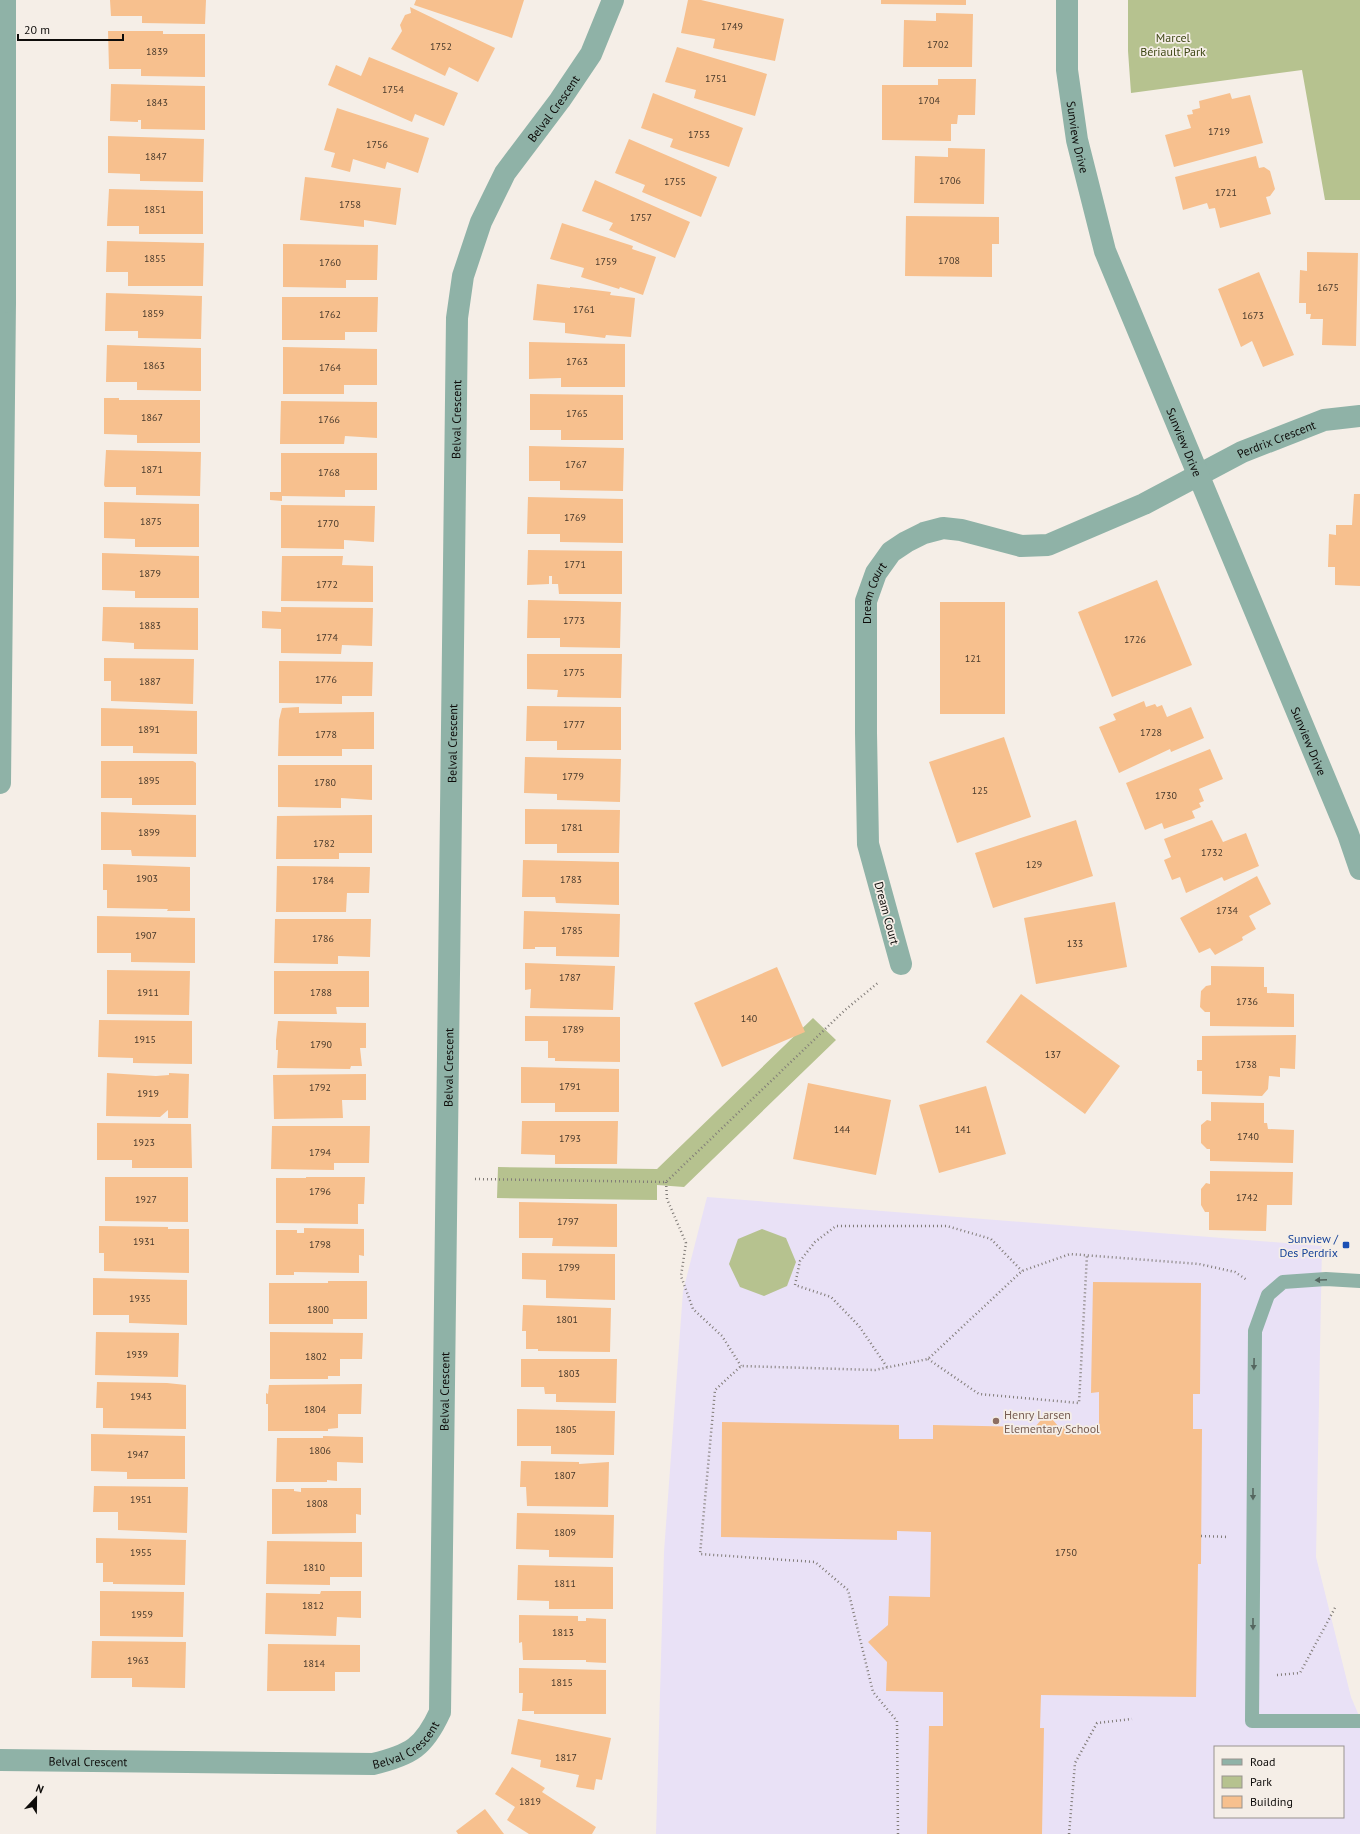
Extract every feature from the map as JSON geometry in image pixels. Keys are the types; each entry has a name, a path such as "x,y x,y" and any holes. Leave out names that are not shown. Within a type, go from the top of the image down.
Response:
{"street":[{"path":"0,783 5,0"},
{"name":"Belval Crescent","path":"0,1760 373,1764 397,1759 416,1748 431,1732 440,1712 457,318 463,276 481,222 505,173 560,100 591,54 613,0"},
{"name":"Sunview Drive","path":"1067,0 1067,70 1077,140 1105,251 1197,475 1348,834 1360,869"},
{"name":"Perdrix Crescent","path":"1197,475 1242,452 1324,420 1360,416"},
{"name":"Dream Court","path":"900,964 868,844 866,601 876,573 891,552 924,533 944,528 961,530 1021,546 1048,545 1144,504 1197,475"}],"lane":[{"path":"1360,1281 1326,1279 1283,1282 1268,1295 1254,1331 1252,1721 1360,1721"}],"path":[{"path":"447,1179 666,1182 845,1010 900,964"},
{"path":"666,1182 668,1199 686,1243 681,1276 693,1309 722,1336 741,1366"},
{"path":"887,1367 859,1326 832,1296 795,1285 800,1261 815,1242 836,1226 946,1226 991,1239 1022,1271"},
{"path":"898,1834 898,1721 873,1692 848,1590 816,1562 700,1554 715,1390 741,1366 875,1370 928,1359 1022,1271 1070,1254 1199,1264 1235,1272 1268,1295"},
{"path":"928,1359 979,1394 1079,1403 1087,1255"},
{"path":"1274,1676 1300,1673 1336,1606"},
{"path":"1068,1834 1075,1763 1097,1724 1132,1719"}],"shaded area":[{"name":"Henry Larsen Elementary School","path":"707,1197 1322,1246 1316,1557 1351,1697 1360,1718 1360,1834 656,1834 664,1552 683,1291"}],"green space":[{"name":"Marcel Bériault Park","path":"1128,0 1360,0 1360,200 1325,200 1302,70 1131,93 1128,51"},
{"path":"813,1018 836,1040 684,1187 657,1185 657,1200 497,1198 498,1167 657,1169"},
{"path":"762,1229 786,1238 796,1262 787,1286 764,1296 740,1287 729,1264 738,1239"}],"building":[{"path":"110,0 206,0 205,24 142,23 142,16 111,16"},
{"path":"416,0 524,0 512,38 414,5"},
{"path":"688,0 701,0 784,19 775,61 713,48 715,39 681,33"},
{"path":"881,0 966,0 966,5 881,4"},
{"path":"410,7 495,48 478,82 449,67 445,76 391,49 402,31 400,25 405,15 411,13"},
{"path":"936,13 973,14 972,67 903,67 904,20 936,21"},
{"path":"108,31 163,31 163,34 205,34 205,77 141,76 141,69 109,69"},
{"path":"677,47 767,74 755,116 694,98 696,90 665,82"},
{"path":"369,57 458,93 444,126 415,114 412,122 328,85 336,65 361,76"},
{"path":"938,79 976,79 975,115 958,115 957,124 951,124 951,141 882,140 882,85 938,85"},
{"path":"111,84 205,86 205,130 141,129 141,120 138,120 138,122 110,121"},
{"path":"653,93 743,128 729,167 670,147 673,139 641,128"},
{"path":"1230,93 1232,99 1250,95 1263,143 1174,167 1165,135 1191,128 1187,115 1193,114 1192,110 1200,108 1199,101"},
{"path":"337,108 429,138 418,173 387,162 385,169 353,159 350,172 331,167 335,153 324,150"},
{"path":"108,136 204,139 203,182 140,181 140,174 108,173"},
{"path":"629,139 717,177 701,217 642,192 645,185 615,173"},
{"path":"948,148 985,149 984,204 914,203 915,156 948,157"},
{"path":"1256,156 1259,168 1264,167 1270,171 1275,189 1270,196 1266,197 1271,214 1220,228 1215,208 1209,209 1207,203 1183,210 1175,177"},
{"path":"305,177 401,188 396,225 364,220 364,227 300,220"},
{"path":"595,180 690,222 675,258 609,230 613,223 582,211"},
{"path":"109,189 203,191 203,234 139,234 139,226 107,226"},
{"path":"906,216 999,217 999,244 992,244 992,277 905,276"},
{"path":"562,223 633,246 632,249 656,257 643,295 620,287 619,289 581,277 584,268 550,259"},
{"path":"107,241 204,243 203,286 128,286 128,272 106,272"},
{"path":"283,244 378,245 377,280 346,280 346,288 283,287"},
{"path":"1307,252 1358,253 1356,346 1322,345 1323,319 1310,319 1311,314 1306,314 1306,303 1299,303 1300,270 1307,271"},
{"path":"1259,272 1294,355 1263,367 1252,341 1241,347 1218,289"},
{"path":"537,284 611,292 610,295 635,298 631,337 606,335 605,338 565,333 565,323 533,320"},
{"path":"106,293 202,296 201,339 138,338 138,331 105,331"},
{"path":"282,297 378,297 377,332 345,332 345,340 282,340"},
{"path":"529,342 625,344 625,387 561,387 561,378 529,379"},
{"path":"107,345 201,348 201,391 137,390 137,382 106,382"},
{"path":"283,347 377,349 377,385 344,385 344,394 283,394"},
{"path":"530,394 623,395 623,440 561,440 561,430 530,430"},
{"path":"104,398 119,398 119,400 200,400 200,443 137,443 137,435 104,434"},
{"path":"281,401 377,402 377,438 345,436 344,444 280,444"},
{"path":"529,446 624,448 623,491 560,490 560,481 529,481"},
{"path":"106,450 201,452 200,496 136,495 136,487 105,487"},
{"path":"281,453 377,453 377,490 345,490 345,497 282,496 282,501 270,500 270,492 281,492"},
{"path":"1354,494 1360,494 1360,586 1335,585 1335,567 1328,567 1329,534 1336,535 1336,525 1352,525"},
{"path":"528,497 623,499 623,543 560,542 560,534 527,534"},
{"path":"104,502 199,504 199,547 135,547 135,539 104,538"},
{"path":"281,505 375,506 374,542 344,540 344,549 281,548"},
{"path":"528,550 622,551 622,594 559,594 558,584 552,584 552,576 549,576 549,584 527,585"},
{"path":"102,553 199,556 199,598 135,598 135,591 102,590"},
{"path":"282,556 343,556 342,565 373,566 373,602 281,601"},
{"path":"1157,580 1192,665 1112,697 1078,612"},
{"path":"528,600 621,602 620,648 560,647 560,638 527,638"},
{"path":"940,602 1005,602 1005,714 940,714"},
{"path":"103,607 198,608 198,650 134,649 134,643 102,641"},
{"path":"281,607 373,608 372,646 342,645 341,654 281,653 281,629 262,628 262,611 281,612"},
{"path":"527,654 622,654 621,698 557,697 558,690 527,689"},
{"path":"104,658 194,659 193,704 111,701 111,681 104,681"},
{"path":"279,661 373,662 372,696 342,696 342,704 279,703"},
{"path":"1144,701 1146,707 1155,704 1157,707 1162,705 1167,717 1191,707 1204,738 1171,752 1170,749 1119,773 1099,727 1116,720 1113,714"},
{"path":"527,706 621,707 621,750 557,750 557,741 526,741"},
{"path":"299,707 299,713 374,712 374,749 342,749 342,756 278,756 279,720 282,708"},
{"path":"101,708 197,711 197,754 133,753 133,746 101,746"},
{"path":"1004,737 1031,817 957,843 929,762"},
{"path":"1210,749 1223,779 1199,789 1204,801 1199,803 1201,807 1192,811 1195,818 1164,829 1162,823 1145,830 1126,783"},
{"path":"525,757 621,759 620,802 557,800 557,794 524,793"},
{"path":"101,761 193,761 196,763 196,805 132,805 132,798 101,798"},
{"path":"278,765 372,765 372,800 341,798 341,808 278,807"},
{"path":"525,809 620,810 619,853 557,853 557,844 525,844"},
{"path":"101,812 196,815 196,857 132,856 131,850 101,850"},
{"path":"372,815 372,853 339,853 339,859 276,859 277,816"},
{"path":"1076,820 1093,876 993,908 975,853"},
{"path":"1212,820 1223,842 1246,833 1259,866 1224,881 1222,877 1186,893 1180,877 1172,880 1164,860 1171,857 1164,839"},
{"path":"523,860 619,862 619,905 556,903 555,897 522,897"},
{"path":"103,864 190,867 190,911 167,911 168,909 107,908 107,890 103,890"},
{"path":"277,866 370,867 369,893 347,893 346,912 276,912"},
{"path":"1257,876 1271,904 1249,916 1256,929 1242,937 1243,940 1215,955 1210,948 1199,953 1180,918"},
{"path":"1115,902 1127,967 1036,984 1024,918"},
{"path":"524,911 620,914 619,957 556,956 556,947 535,947 535,949 523,949"},
{"path":"97,916 195,918 195,963 131,962 131,953 97,953"},
{"path":"275,919 371,919 370,957 338,956 338,964 274,963"},
{"path":"525,963 615,966 613,1010 530,1008 531,989 525,990"},
{"path":"1211,966 1264,967 1264,987 1267,987 1267,993 1294,994 1294,1027 1210,1026 1210,1012 1205,1012 1200,1007 1201,991 1206,986 1211,985"},
{"path":"777,967 805,1032 722,1067 694,1003"},
{"path":"107,970 190,971 189,1015 107,1014"},
{"path":"274,971 369,971 369,1007 336,1007 337,1014 274,1014"},
{"path":"1021,994 1120,1066 1085,1114 986,1042"},
{"path":"525,1016 620,1017 620,1062 555,1061 555,1058 548,1058 548,1041 525,1041"},
{"path":"99,1020 192,1021 192,1064 133,1063 133,1058 98,1057"},
{"path":"278,1021 366,1023 366,1048 360,1048 362,1066 351,1066 350,1069 277,1068 278,1050 276,1050 276,1040"},
{"path":"1296,1035 1295,1069 1280,1068 1280,1077 1269,1076 1268,1089 1262,1096 1202,1094 1202,1071 1197,1071 1197,1060 1202,1060 1202,1036"},
{"path":"521,1067 619,1069 619,1112 555,1112 555,1103 521,1103"},
{"path":"107,1073 156,1076 169,1075 169,1073 189,1074 188,1118 168,1118 168,1110 160,1117 106,1116"},
{"path":"366,1074 366,1100 342,1100 343,1118 274,1119 273,1075"},
{"path":"808,1083 891,1100 876,1175 793,1159"},
{"path":"986,1086 1006,1154 939,1173 919,1105"},
{"path":"1211,1102 1264,1103 1264,1123 1267,1123 1268,1129 1294,1130 1293,1163 1210,1161 1210,1149 1207,1149 1201,1143 1201,1125 1207,1120 1211,1121"},
{"path":"522,1121 618,1121 617,1164 555,1164 555,1155 521,1154"},
{"path":"97,1123 191,1124 192,1168 132,1168 132,1160 97,1160"},
{"path":"272,1126 370,1126 369,1163 334,1163 334,1170 271,1169"},
{"path":"1210,1171 1293,1172 1292,1205 1267,1205 1266,1231 1209,1230 1209,1212 1205,1212 1201,1205 1201,1189 1206,1183 1210,1184"},
{"path":"105,1177 188,1177 188,1222 105,1221"},
{"path":"365,1177 364,1204 358,1204 358,1224 276,1223 276,1178"},
{"path":"519,1202 617,1204 617,1247 552,1246 553,1238 519,1238"},
{"path":"99,1226 168,1227 168,1229 189,1229 189,1273 104,1271 104,1253 99,1253"},
{"path":"304,1228 364,1229 364,1256 359,1255 359,1273 294,1272 294,1275 276,1275 276,1230 297,1230 297,1233 304,1233"},
{"path":"522,1253 615,1254 615,1300 546,1298 546,1280 522,1279"},
{"path":"93,1278 187,1280 187,1325 129,1323 129,1315 93,1315"},
{"path":"328,1281 367,1281 367,1319 333,1319 333,1324 269,1324 269,1283 328,1283"},
{"path":"1093,1282 1201,1283 1200,1394 1193,1394 1193,1429 1202,1429 1201,1564 1198,1564 1196,1697 1041,1695 1040,1728 1044,1728 1042,1834 927,1834 929,1726 943,1726 943,1692 886,1691 887,1662 868,1642 888,1625 889,1596 930,1597 931,1532 897,1531 897,1540 721,1537 722,1422 899,1425 899,1439 933,1439 933,1425 1035,1427 1047,1413 1058,1426 1099,1427 1099,1392 1091,1393"},
{"path":"523,1305 611,1308 610,1352 538,1351 538,1349 526,1349 526,1331 522,1331"},
{"path":"96,1332 179,1333 178,1377 95,1375"},
{"path":"270,1332 363,1333 362,1359 340,1359 340,1376 328,1376 328,1379 270,1379"},
{"path":"521,1359 617,1359 616,1403 556,1402 556,1394 545,1394 544,1387 521,1387"},
{"path":"97,1382 167,1383 186,1385 186,1429 103,1428 103,1408 96,1408"},
{"path":"362,1384 361,1414 338,1414 338,1428 328,1429 328,1431 268,1431 268,1404 266,1404 266,1393 268,1394 269,1385"},
{"path":"517,1409 615,1411 614,1455 551,1454 551,1446 517,1446"},
{"path":"91,1434 185,1436 185,1479 127,1479 127,1472 91,1471"},
{"path":"323,1436 363,1437 363,1463 337,1462 337,1481 276,1482 277,1438 323,1438"},
{"path":"521,1461 579,1462 579,1464 609,1462 608,1507 527,1506 526,1487 520,1487"},
{"path":"94,1486 188,1487 187,1533 118,1530 118,1512 93,1512"},
{"path":"301,1488 361,1488 361,1515 356,1514 356,1533 272,1534 272,1489 294,1489 294,1491 301,1492"},
{"path":"517,1513 614,1515 613,1558 549,1557 549,1550 516,1549"},
{"path":"96,1538 186,1540 185,1585 113,1584 113,1582 103,1582 103,1563 96,1563"},
{"path":"267,1541 362,1542 362,1577 330,1577 330,1585 266,1584"},
{"path":"518,1565 613,1567 613,1609 549,1609 549,1601 517,1600"},
{"path":"100,1591 184,1592 183,1637 100,1636"},
{"path":"321,1591 361,1591 361,1618 337,1617 336,1636 265,1634 266,1593 320,1594"},
{"path":"519,1615 578,1616 578,1621 586,1621 586,1618 606,1619 606,1663 586,1662 586,1660 523,1660 522,1642 519,1643"},
{"path":"92,1641 186,1642 185,1688 132,1687 132,1678 91,1678"},
{"path":"268,1644 360,1645 360,1672 335,1672 335,1691 267,1691"},
{"path":"519,1668 606,1670 606,1714 534,1714 534,1711 522,1711 523,1693 519,1693"},
{"path":"518,1719 611,1738 602,1780 596,1779 594,1790 576,1787 579,1775 540,1767 541,1760 511,1754"},
{"path":"512,1767 545,1788 542,1792 596,1827 592,1834 529,1834 507,1820 515,1807 495,1794"},
{"path":"485,1809 504,1834 458,1834 456,1831"}],"place":[{"name":"Sunview / Des Perdrix","path":"1346,1245"},
{"name":"Henry Larsen Elementary School","path":"996,1421"}]}
